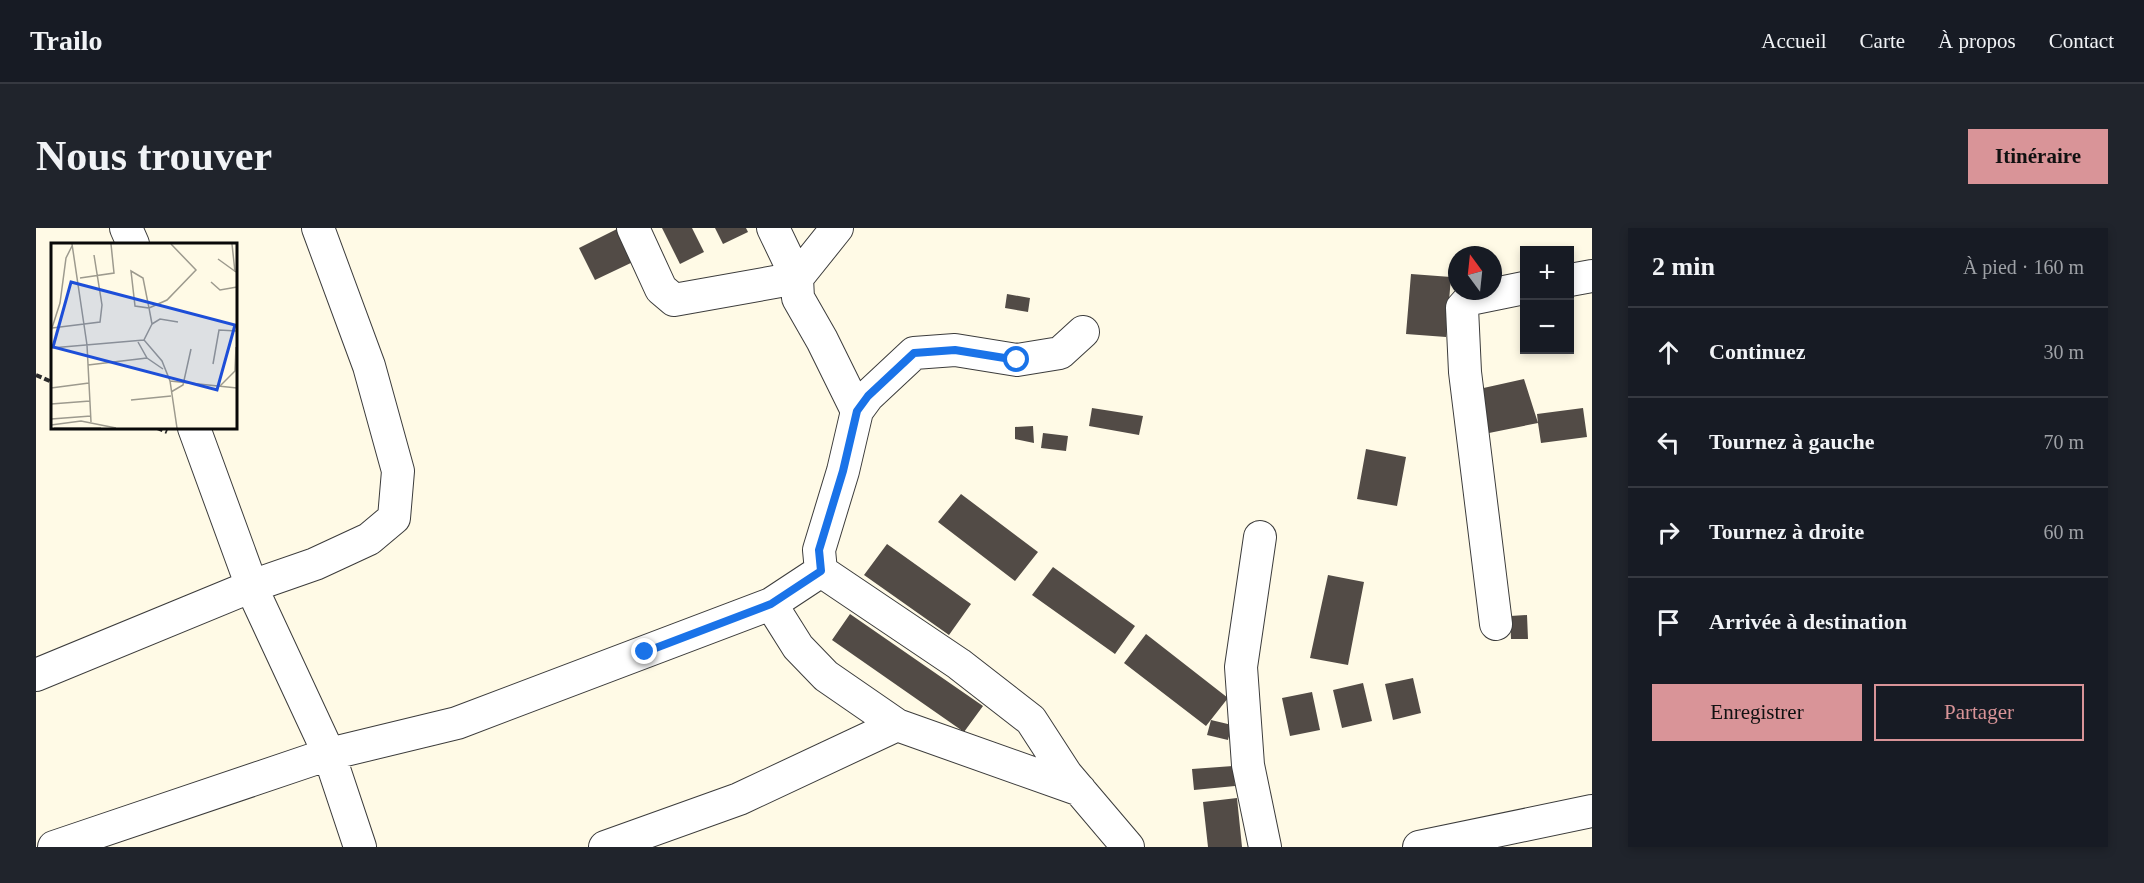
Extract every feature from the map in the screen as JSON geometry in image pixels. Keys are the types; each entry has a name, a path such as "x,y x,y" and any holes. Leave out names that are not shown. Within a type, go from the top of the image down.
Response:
{"street":[{"path":"126,228 133,243"},
{"path":"36,675 252,586 315,564 369,539 394,518 398,471 369,366 318,228"},
{"path":"633,228 661,289 674,300 796,278 837,228"},
{"path":"773,228 796,278 798,298 842,377 857,411"},
{"path":"1574,279 1592,276"},
{"path":"1496,624 1470,420 1462,308 1470,299 1520,289"},
{"path":"821,571 819,550 843,471 857,411 868,396 914,353 955,350 1017,360 1060,353 1083,332"},
{"path":"194,429 252,586 329,754 360,847"},
{"path":"1260,537 1241,667 1248,765 1265,847"},
{"path":"54,847 329,754 457,723 771,604 821,571"},
{"path":"821,571 959,664 1031,720 1066,774 1128,847"},
{"path":"771,604 798,647 826,676 897,725 1080,790"},
{"path":"605,847 738,799 897,725"},
{"path":"1419,847 1592,811"}],"path":[{"path":"36,375 51,382"}],"building":[{"path":"619,228 635,261 595,280 579,248"},
{"path":"662,228 692,228 704,252 680,264"},
{"path":"715,228 746,228 748,232 723,244"},
{"path":"1411,274 1448,277 1449,300 1446,337 1406,334"},
{"path":"1007,294 1030,298 1028,312 1005,308"},
{"path":"1524,379 1538,423 1489,433 1470,391"},
{"path":"1092,408 1143,416 1139,435 1089,426"},
{"path":"1583,408 1587,437 1541,443 1537,414"},
{"path":"1033,426 1034,443 1015,439 1015,427"},
{"path":"1043,433 1068,436 1066,451 1041,448"},
{"path":"1366,449 1406,457 1397,506 1357,499"},
{"path":"961,494 1038,552 1015,581 938,522"},
{"path":"887,544 971,604 949,635 864,575"},
{"path":"1053,567 1135,626 1115,654 1032,595"},
{"path":"1328,575 1364,582 1348,665 1310,658"},
{"path":"850,614 983,706 964,732 832,640"},
{"path":"1527,615 1528,639 1511,639 1510,616"},
{"path":"1146,634 1228,698 1206,726 1124,663"},
{"path":"1413,678 1421,713 1393,720 1385,684"},
{"path":"1363,683 1372,721 1342,728 1333,690"},
{"path":"1312,692 1320,730 1290,736 1282,698"},
{"path":"1211,720 1232,725 1228,740 1207,735"},
{"path":"1233,766 1235,786 1194,790 1192,769"},
{"path":"1237,798 1242,847 1208,847 1203,802"}],"route":[{"path":"645,652 771,604 821,571 819,550 843,471 857,411 868,396 914,353 955,350 1017,360"}]}
